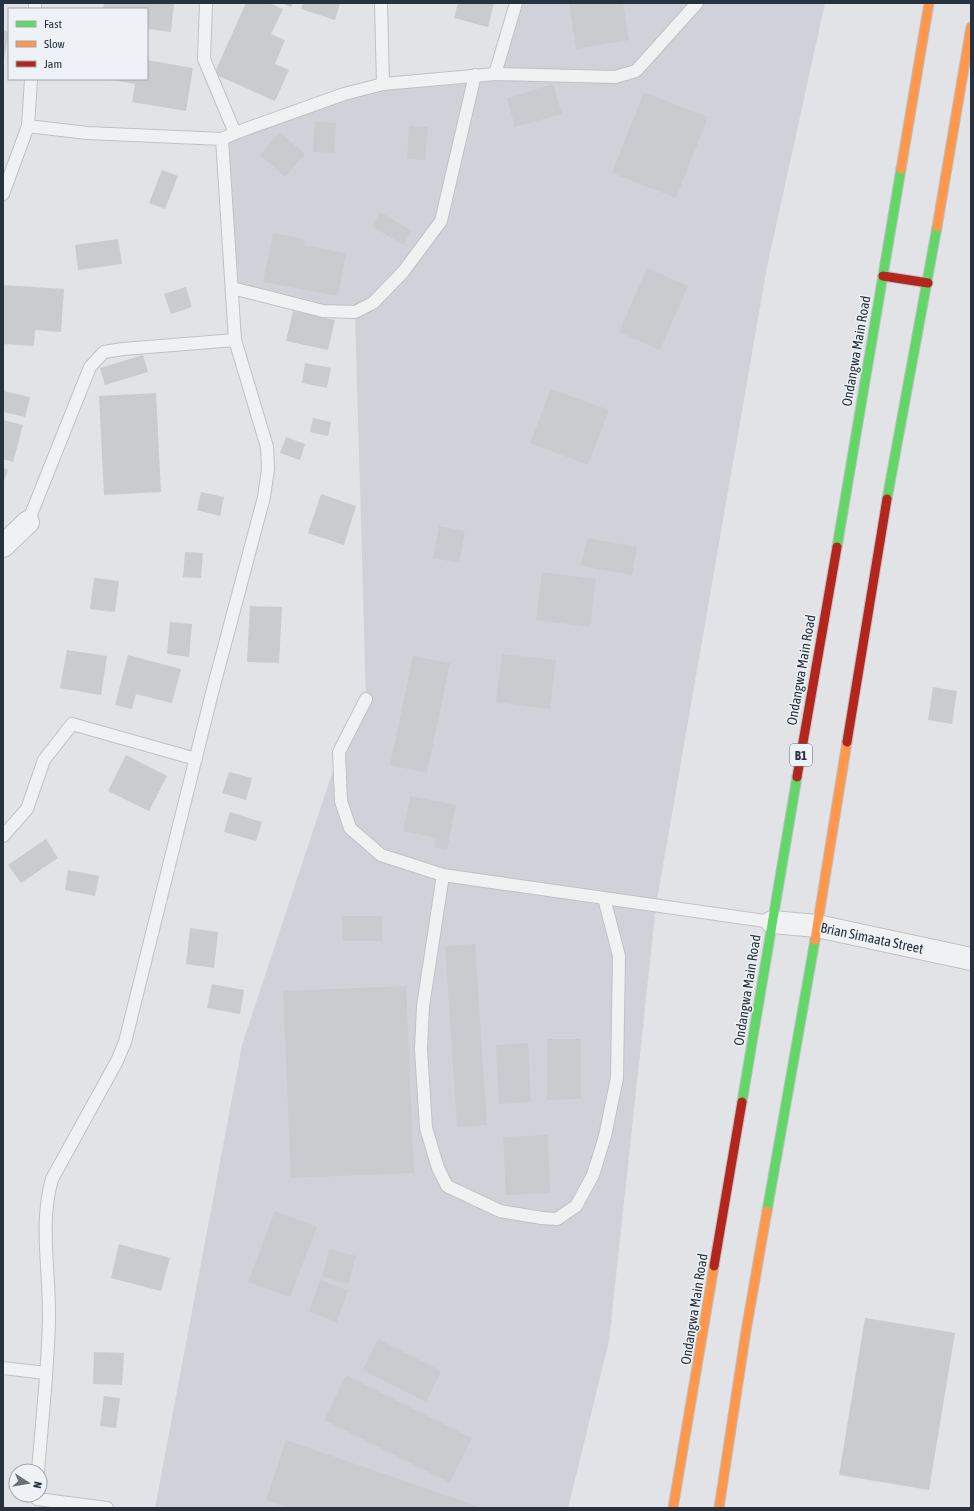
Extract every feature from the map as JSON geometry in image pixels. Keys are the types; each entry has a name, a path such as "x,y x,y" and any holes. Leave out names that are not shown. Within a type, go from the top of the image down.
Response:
{"main road":[{"name":"Ondangwa Main Road","path":"673,1508 929,3"},
{"path":"719,1508 746,1331 817,926 892,468 928,283 971,27"},
{"path":"883,276 928,283"}],"street":[{"path":"3,546 28,522"},
{"name":"Brian Simaata Street","path":"772,922 817,926 971,959"}],"lane":[{"path":"206,3 204,59 235,133"},
{"path":"381,3 383,84"},
{"path":"495,74 516,3"},
{"path":"28,126 87,133 222,139 344,94 383,84 495,74 615,77 636,71 697,3"},
{"path":"232,288 323,311 355,312 373,302 403,272 441,221 475,75"},
{"path":"3,194 28,126 31,80"},
{"path":"39,1463 49,1318 46,1228 47,1196 52,1179 117,1061 125,1042 196,758 264,497 268,469 267,447 235,340 222,139"},
{"path":"28,522 90,367 104,352 123,348 235,340"},
{"path":"366,699 339,752 341,801 350,828 381,855 443,875 772,922"},
{"path":"3,836 27,809 44,760 72,724 196,758"},
{"path":"443,875 423,1006 421,1050 428,1135 438,1168 447,1186 500,1211 542,1218 557,1219 576,1206 593,1175 605,1136 617,1078 619,956 604,898"},
{"path":"3,1368 46,1373"},
{"path":"48,1502 107,1508"}],"shaded area":[{"path":"516,3 825,3 767,267 656,906 609,1341 568,1508 155,1508 242,1045 339,752 366,699 355,313 232,288 222,139 344,94 495,74"}],"building":[{"path":"104,3 174,3 171,32 148,29 148,8 103,8"},
{"path":"246,3 269,3 283,9 271,34 285,40 275,64 289,70 275,101 214,74"},
{"path":"281,3 293,3 291,7"},
{"path":"303,3 340,3 335,20 301,9"},
{"path":"458,3 494,3 488,27 454,18"},
{"path":"569,3 623,3 629,40 576,49"},
{"path":"3,30 8,32 8,37 3,59"},
{"path":"148,60 193,68 186,111 132,102 135,84 110,80 148,80"},
{"path":"553,84 562,114 515,127 507,98"},
{"path":"644,92 708,117 676,198 612,173"},
{"path":"315,121 336,123 334,153 313,152"},
{"path":"409,126 428,127 425,160 407,159"},
{"path":"280,132 305,154 285,177 260,155"},
{"path":"162,170 178,176 165,209 149,203"},
{"path":"380,212 412,231 403,245 372,226"},
{"path":"273,233 305,239 304,245 346,253 338,296 263,282"},
{"path":"118,239 122,264 78,270 75,245"},
{"path":"647,268 688,286 660,350 619,332"},
{"path":"3,285 64,289 61,332 35,330 34,346 3,344"},
{"path":"186,287 192,307 171,314 164,294"},
{"path":"293,311 335,320 328,350 286,341"},
{"path":"143,355 148,372 105,385 100,368"},
{"path":"305,363 331,368 327,388 302,383"},
{"path":"551,389 609,410 588,465 530,443"},
{"path":"3,391 30,397 25,417 3,412"},
{"path":"156,393 161,492 104,495 99,396"},
{"path":"313,418 331,422 328,436 310,432"},
{"path":"3,420 23,425 13,462 3,459"},
{"path":"286,437 305,444 300,460 280,453"},
{"path":"3,468 8,470 3,484"},
{"path":"201,492 224,497 220,516 197,510"},
{"path":"321,494 356,506 344,545 308,533"},
{"path":"439,526 465,531 459,563 433,558"},
{"path":"587,538 637,547 632,575 581,566"},
{"path":"185,552 203,553 201,578 183,577"},
{"path":"542,572 596,579 590,627 536,620"},
{"path":"94,578 119,581 115,612 90,609"},
{"path":"250,606 282,607 279,663 247,662"},
{"path":"170,622 192,624 189,657 167,654"},
{"path":"67,650 107,656 101,695 60,688"},
{"path":"502,654 556,660 550,709 496,702"},
{"path":"128,655 181,669 172,703 136,694 132,709 115,705"},
{"path":"413,656 450,663 427,773 390,765"},
{"path":"933,687 957,691 952,724 928,720"},
{"path":"126,755 167,776 149,811 108,791"},
{"path":"229,772 252,778 246,800 222,793"},
{"path":"410,796 456,805 447,850 434,847 436,838 403,831"},
{"path":"230,812 262,822 256,841 224,832"},
{"path":"46,839 58,858 21,883 8,865"},
{"path":"68,870 99,876 95,896 65,890"},
{"path":"342,916 382,916 382,941 343,941"},
{"path":"190,928 218,932 214,968 186,964"},
{"path":"475,944 487,1125 457,1127 445,946"},
{"path":"212,984 244,990 240,1014 207,1008"},
{"path":"406,986 414,1173 291,1178 283,991"},
{"path":"547,1039 581,1039 581,1099 547,1100"},
{"path":"528,1043 531,1102 499,1104 496,1045"},
{"path":"548,1135 550,1193 506,1195 503,1137"},
{"path":"275,1211 317,1227 290,1297 248,1282"},
{"path":"119,1244 170,1258 161,1291 111,1278"},
{"path":"329,1249 356,1256 348,1284 322,1277"},
{"path":"320,1280 348,1290 337,1322 309,1312"},
{"path":"865,1318 955,1333 929,1490 839,1475"},
{"path":"378,1339 441,1371 426,1402 363,1370"},
{"path":"94,1352 124,1353 122,1385 93,1384"},
{"path":"346,1375 472,1438 450,1483 324,1420"},
{"path":"104,1396 120,1398 116,1428 100,1426"},
{"path":"286,1440 477,1506 476,1508 288,1508 266,1500"}],"traffic: fast":[{"path":"837,547 901,169"},
{"path":"887,499 937,227"},
{"path":"742,1102 797,777"},
{"path":"767,1211 815,940"}],"traffic: slow":[{"path":"901,169 929,3"},
{"path":"937,227 971,27"},
{"path":"815,940 847,742"},
{"path":"719,1508 746,1331 767,1211"},
{"path":"673,1508 714,1266"}],"traffic: jam":[{"path":"883,276 928,283"},
{"path":"847,742 887,499"},
{"path":"797,777 837,547"},
{"path":"714,1266 742,1102"}]}
